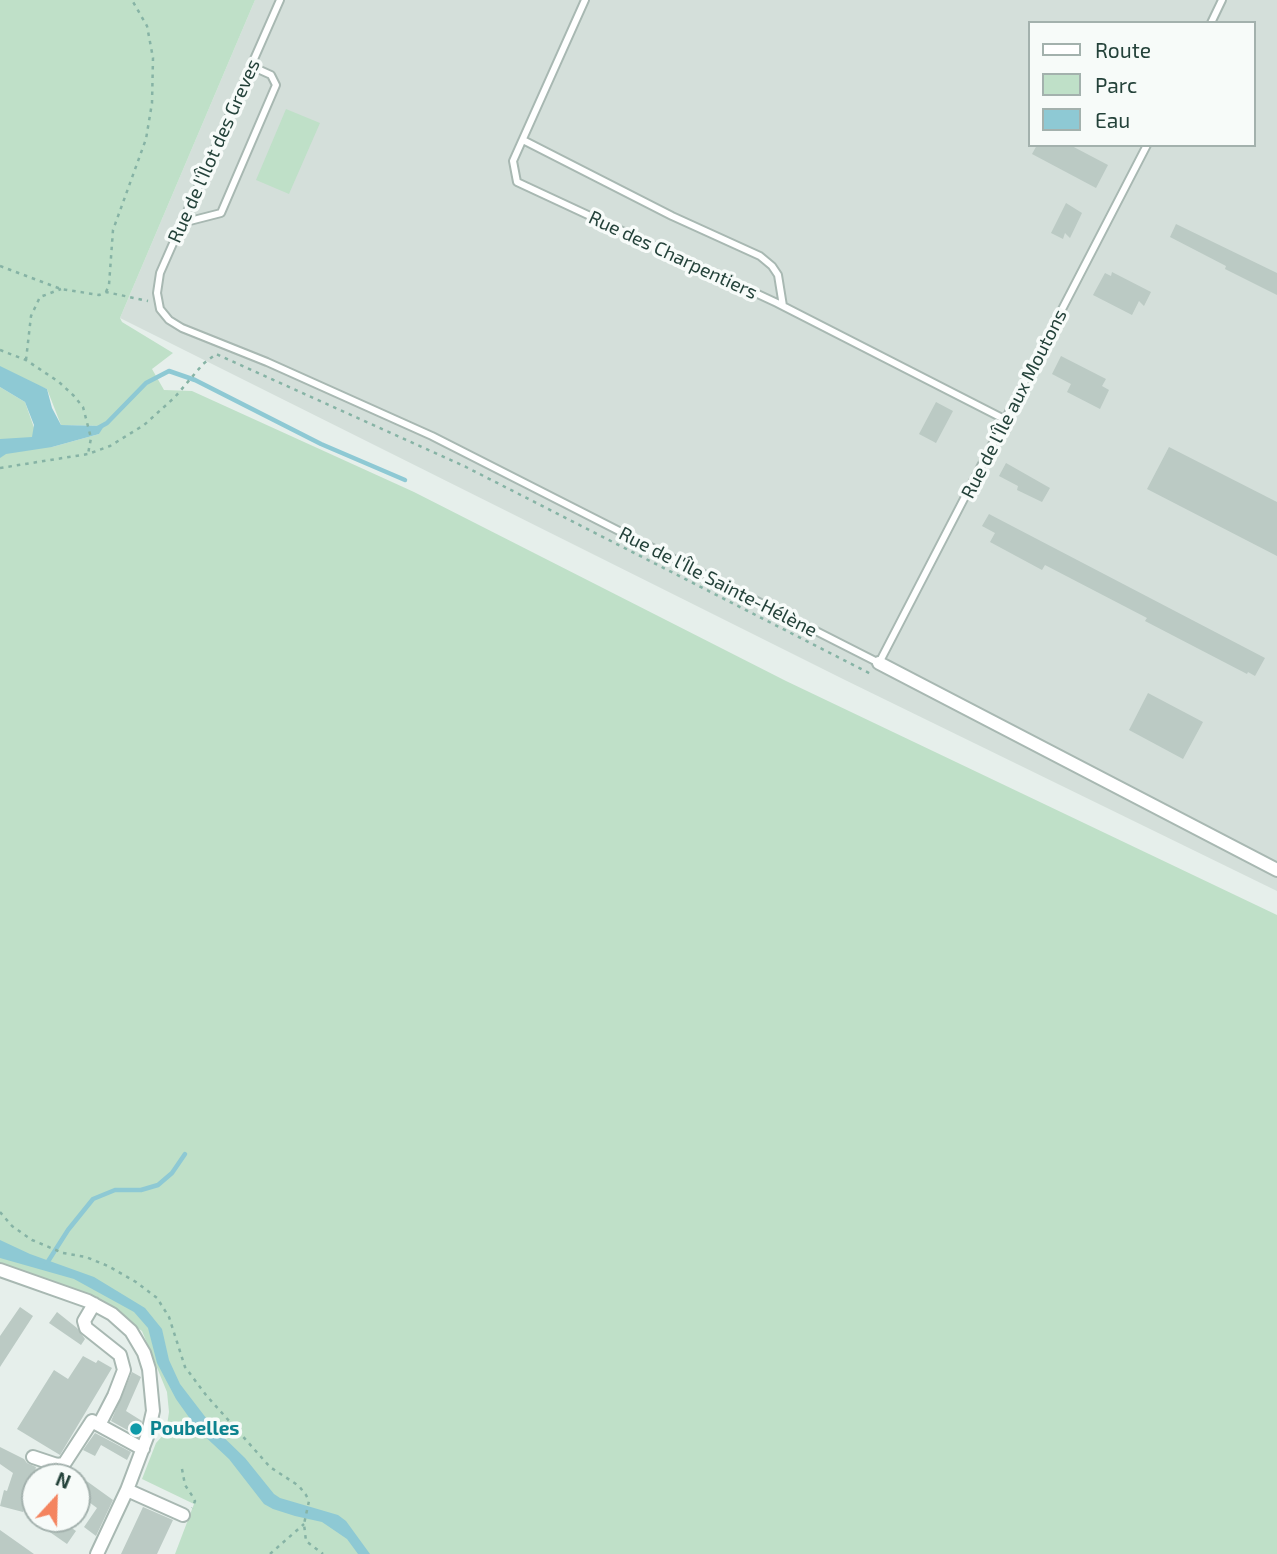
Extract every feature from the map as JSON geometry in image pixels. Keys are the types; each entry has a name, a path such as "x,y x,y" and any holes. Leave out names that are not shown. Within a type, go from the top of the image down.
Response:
{"street":[{"name":"Rue de l'Île Sainte-Hélène","path":"879,663 1277,870"},
{"path":"0,1270 94,1304 112,1314 131,1331 146,1361 153,1411 143,1449 127,1490 97,1554"},
{"path":"94,1304 84,1321 86,1328 120,1355 124,1370 99,1425"},
{"path":"33,1457 57,1465 64,1464 92,1421 143,1449"},
{"path":"127,1490 183,1515"}],"lane":[{"name":"Rue de l'Îlot des Greves","path":"159,304 160,272 280,0"},
{"name":"Rue des Charpentiers","path":"585,0 513,161 517,182 782,306 1006,420"},
{"path":"1212,21 1222,0"},
{"path":"182,223 221,213 276,85 271,75 251,66"},
{"path":"523,140 673,216 760,256 778,275 782,306"},
{"name":"Rue de l'Île aux Moutons","path":"879,663 1146,147"},
{"name":"Rue de l'Île Sainte-Hélène","path":"159,304 159,309 169,320 182,328 267,362 432,436 879,663"}],"path":[{"path":"106,292 109,285 113,230 146,139 152,103 153,58 147,26 132,0"},
{"path":"0,266 61,289 99,295 106,292 159,304"},
{"path":"26,360 31,316 40,297 61,289"},
{"path":"0,350 26,360 59,382 74,396 83,407 91,438 88,454"},
{"path":"0,468 88,454 110,446 144,425 216,354 466,467 874,676"},
{"path":"0,1212 12,1226 32,1240 63,1253 86,1257 108,1266 157,1298 169,1317 185,1367 206,1395 270,1467 299,1486 309,1501 304,1524 306,1541 323,1554"},
{"path":"182,1469 187,1488 195,1502 188,1517 183,1515"},
{"path":"270,1554 304,1524"}],"shaded area":[{"path":"255,0 1277,0 1277,891 845,680 120,318"}],"green space":[{"path":"0,0 255,0 120,318 122,322 173,353 152,369 164,390 192,391 414,492 786,681 1277,915 1277,1554 175,1554 194,1504 142,1479 156,1443 166,1432 169,1412 167,1392 142,1331 91,1295 0,1263 0,387 25,402 39,442 52,447 99,434 102,426 61,425 47,389 0,370"},
{"path":"286,109 320,123 289,194 256,180"}],"water":[{"path":"0,366 47,389 52,408 61,425 104,426 99,434 52,447 6,454 0,458 0,439 32,437 34,425 25,402 0,387"},
{"path":"0,1240 94,1277 145,1308 162,1329 169,1360 180,1384 213,1427 245,1458 274,1494 338,1515 346,1521 370,1554 358,1554 347,1539 322,1522 295,1516 264,1504 229,1459 198,1430 176,1399 157,1363 148,1328 134,1312 74,1279 0,1258"}],"building":[{"path":"1036,147 1074,147 1108,165 1096,188 1032,154"},
{"path":"1066,203 1082,213 1070,238 1065,233 1063,239 1051,233"},
{"path":"1176,224 1277,273 1277,295 1170,237"},
{"path":"1112,272 1151,292 1144,306 1139,301 1132,315 1093,295 1105,273 1111,276"},
{"path":"1061,356 1106,379 1102,386 1109,390 1100,409 1067,392 1071,384 1052,374"},
{"path":"936,402 953,411 936,443 919,434"},
{"path":"1169,447 1277,502 1277,556 1147,489"},
{"path":"1006,463 1050,488 1042,502 1017,490 1018,486 999,476"},
{"path":"989,514 1265,658 1255,676 1145,621 1147,618 1045,565 1042,570 990,542 995,533 982,526"},
{"path":"1148,693 1203,722 1183,759 1129,730"},
{"path":"20,1307 33,1316 0,1367 0,1336"},
{"path":"57,1312 77,1328 85,1339 81,1345 49,1323"},
{"path":"83,1356 112,1368 60,1455 17,1429 54,1370 68,1379"},
{"path":"132,1372 141,1377 126,1411 142,1421 138,1436 111,1421"},
{"path":"95,1433 131,1452 127,1460 101,1445 95,1456 83,1450"},
{"path":"0,1447 27,1463 21,1463 21,1511 0,1506 4,1490 7,1491 13,1473 0,1464"},
{"path":"91,1484 113,1500 96,1536 91,1532 91,1517 97,1508 91,1504"},
{"path":"143,1507 173,1520 157,1554 121,1554"},
{"path":"0,1530 34,1554 0,1554"},
{"path":"51,1533 75,1533 67,1544"}],"waterway":[{"path":"98,428 107,423 146,383 169,371 195,380 321,444 405,480"},
{"path":"47,1263 68,1230 93,1199 115,1190 141,1190 158,1185 172,1173 185,1154"}],"place":[{"name":"Poubelles","path":"136,1429"}]}
